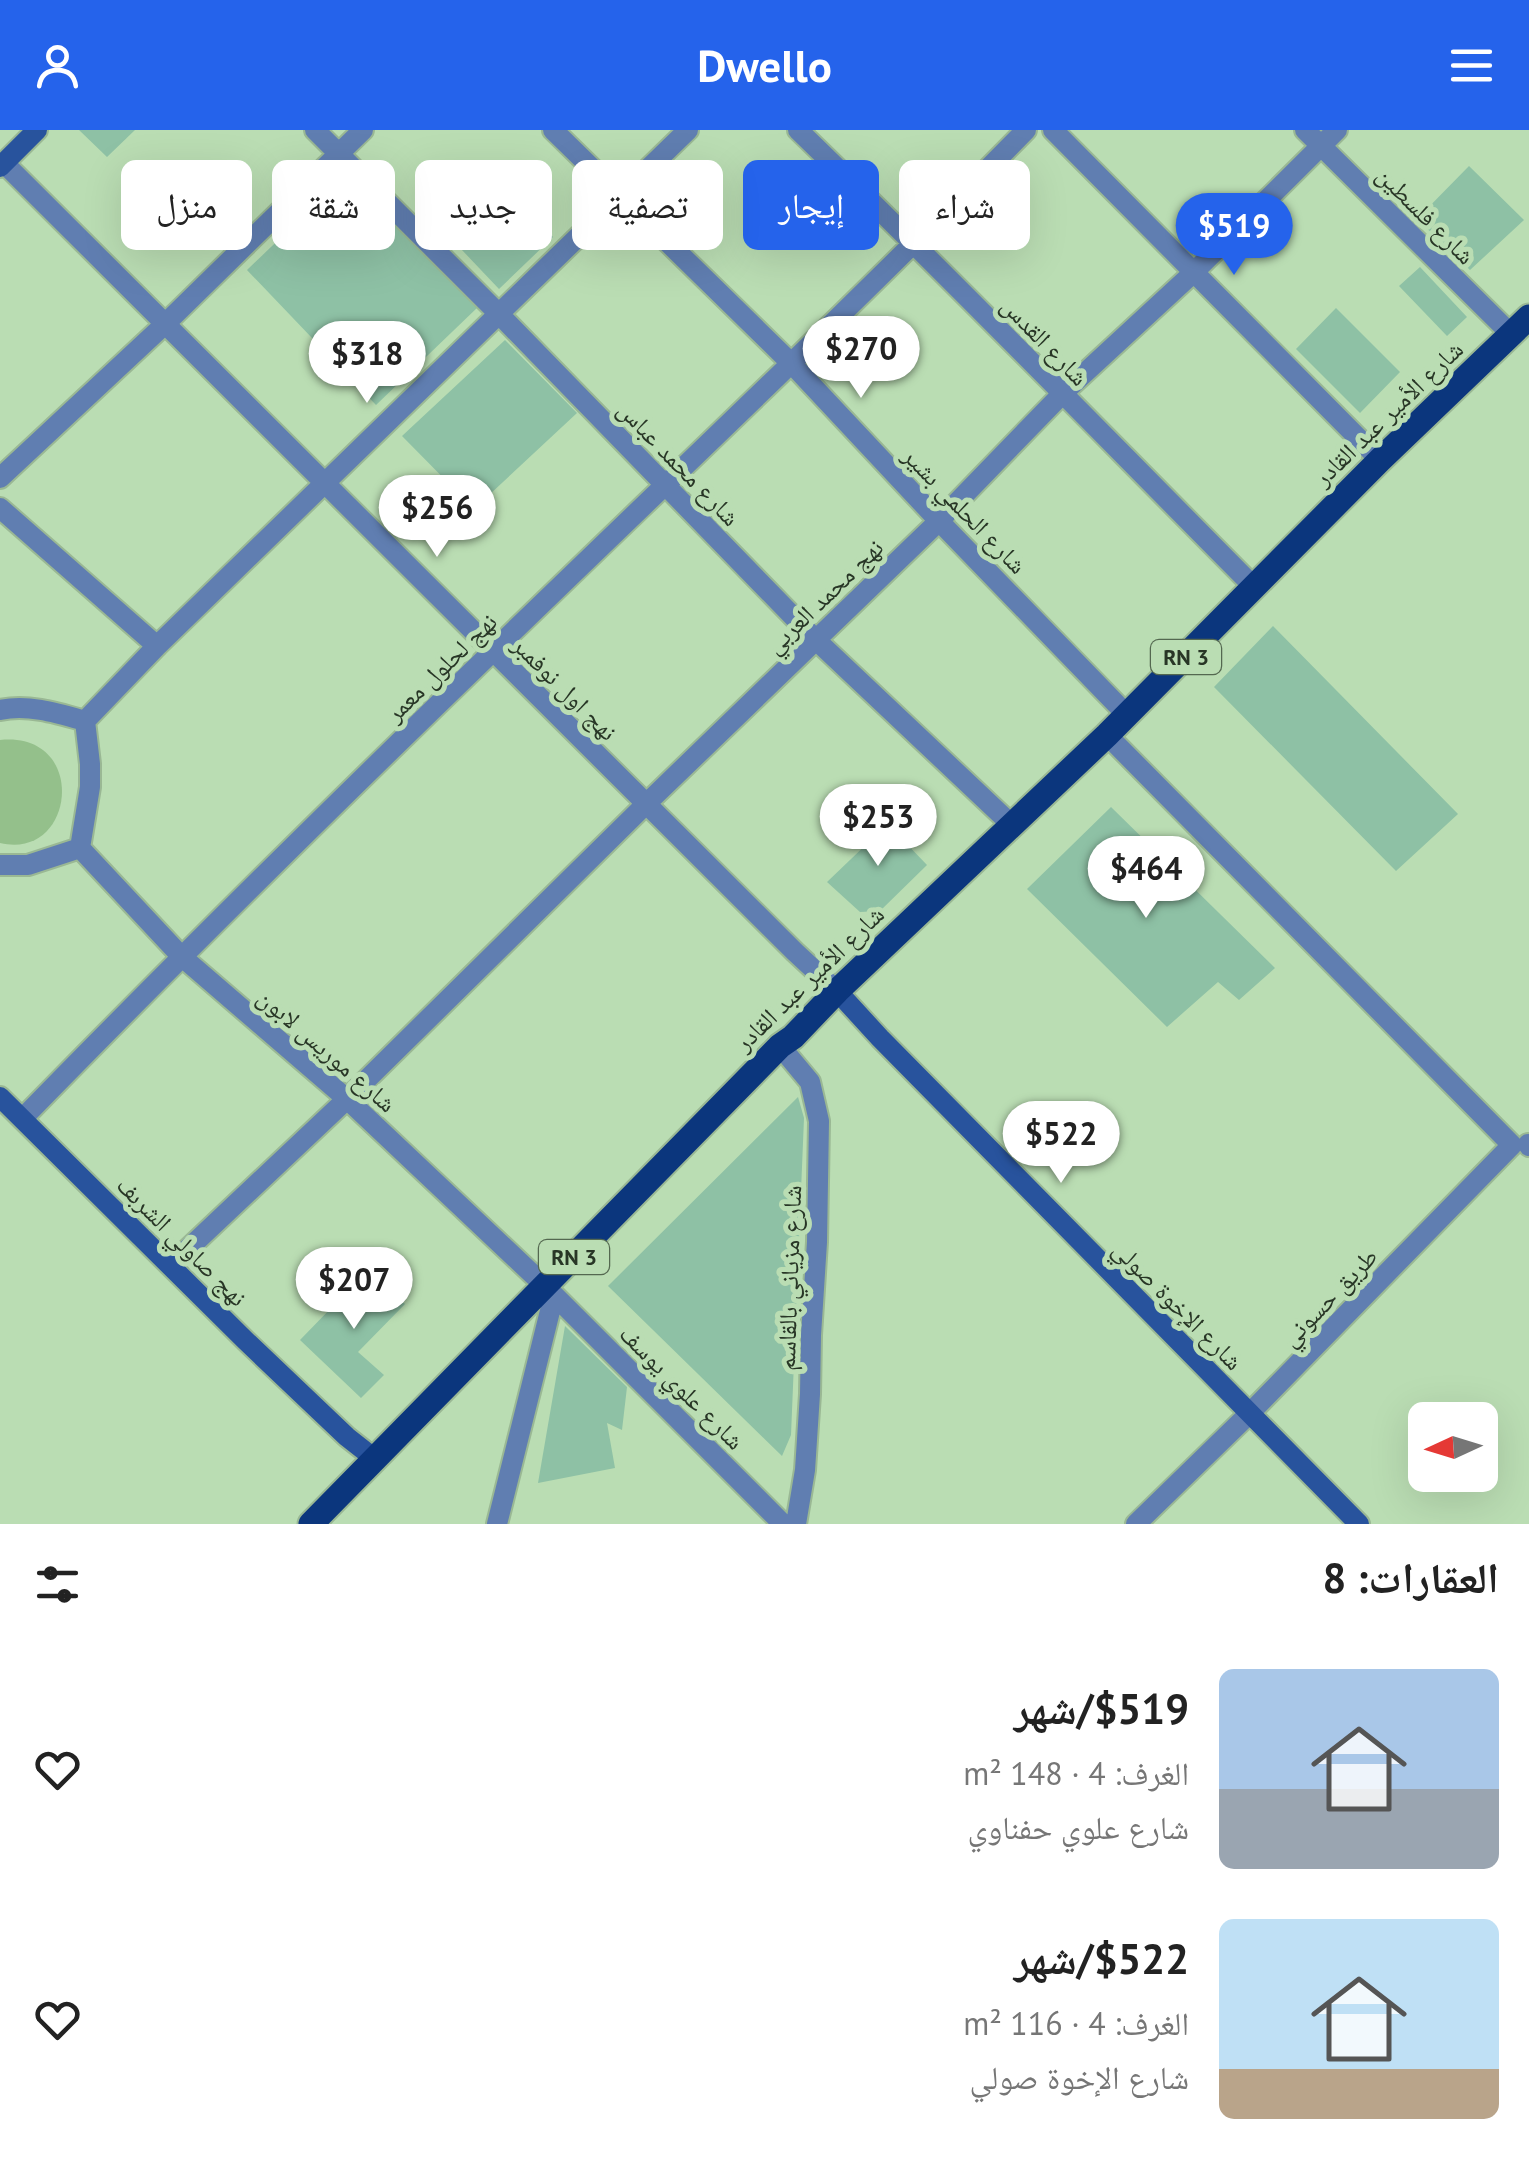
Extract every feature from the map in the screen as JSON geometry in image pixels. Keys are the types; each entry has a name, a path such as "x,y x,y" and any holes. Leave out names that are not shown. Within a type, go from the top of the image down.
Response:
{"main road":[{"name":"شارع الأمير عبد القادر","path":"311,1524 549,1290 780,1046 1107,735 1380,460 1520,326"}],"street":[{"path":"2,165 37,130"},
{"name":"شارع محمد عباس","path":"316,130 815,639 1012,826"},
{"path":"0,478 165,324 363,130"},
{"name":"شارع الحلمي بشير","path":"553,130 583,160"},
{"path":"658,160 688,130"},
{"name":"شارع القدس","path":"798,130 899,228"},
{"name":"نهج لحلول معمر","path":"997,160 1026,130"},
{"path":"1053,130 1380,460"},
{"name":"نهج محمد العربي","path":"171,1265 347,1099 939,520 1062,394 1193,273 1313,138 1337,130"},
{"name":"شارع فلسطين","path":"1313,138 1520,326"},
{"name":"نهج اول نوفمبر","path":"2,165 837,991"},
{"path":"84,721 572,243"},
{"name":"شارع الحلمي بشير","path":"675,250 792,364 1127,715"},
{"name":"نهج لحلول معمر","path":"23,1118 181,956 908,250"},
{"name":"شارع القدس","path":"922,250 1255,588"},
{"path":"0,508 157,646"},
{"path":"0,710 31,709 84,721"},
{"path":"0,865 28,865 80,848 90,787 84,721"},
{"path":"1107,735 1525,1145"},
{"name":"شارع موريس لابون","path":"80,848 181,956 347,1099 549,1290"},
{"name":"شارع الإخوة صولي","path":"837,991 1359,1524"},
{"name":"شارع مزياني بالقاسم","path":"780,1046 810,1082 819,1121 810,1394 805,1470 796,1524"},
{"name":"نهج صاولي الشربف","path":"0,1097 318,1410 374,1459"},
{"name":"طريق حسوني","path":"1136,1524 1525,1145"},
{"path":"497,1524 549,1290"},
{"name":"شارع علوي يوسف","path":"549,1290 783,1524"}],"green space":[{"path":"0,740 29,743 48,755 59,773 62,795 57,816 45,833 25,843 0,843"}],"building":[{"path":"79,130 135,130 107,157"},
{"path":"1469,166 1524,220 1470,270 1417,219"},
{"path":"395,225 415,245 415,250 420,250 478,307 376,405 247,270 272,246 272,250 395,250"},
{"path":"462,250 540,250 499,289"},
{"path":"1420,267 1467,317 1447,336 1399,286"},
{"path":"1336,308 1400,372 1360,413 1296,349"},
{"path":"505,340 577,413 474,509 402,436"},
{"path":"1273,626 1458,814 1396,871 1214,687"},
{"path":"1111,807 1275,968 1239,1000 1218,982 1167,1027 1027,889"},
{"path":"876,812 927,865 880,911 860,912 827,882 874,837 861,826"},
{"path":"798,1097 804,1118 791,1435 782,1456 608,1286"},
{"path":"368,1270 405,1304 358,1352 384,1375 361,1398 300,1340"},
{"path":"565,1326 627,1387 622,1430 607,1423 615,1468 538,1483"}]}
